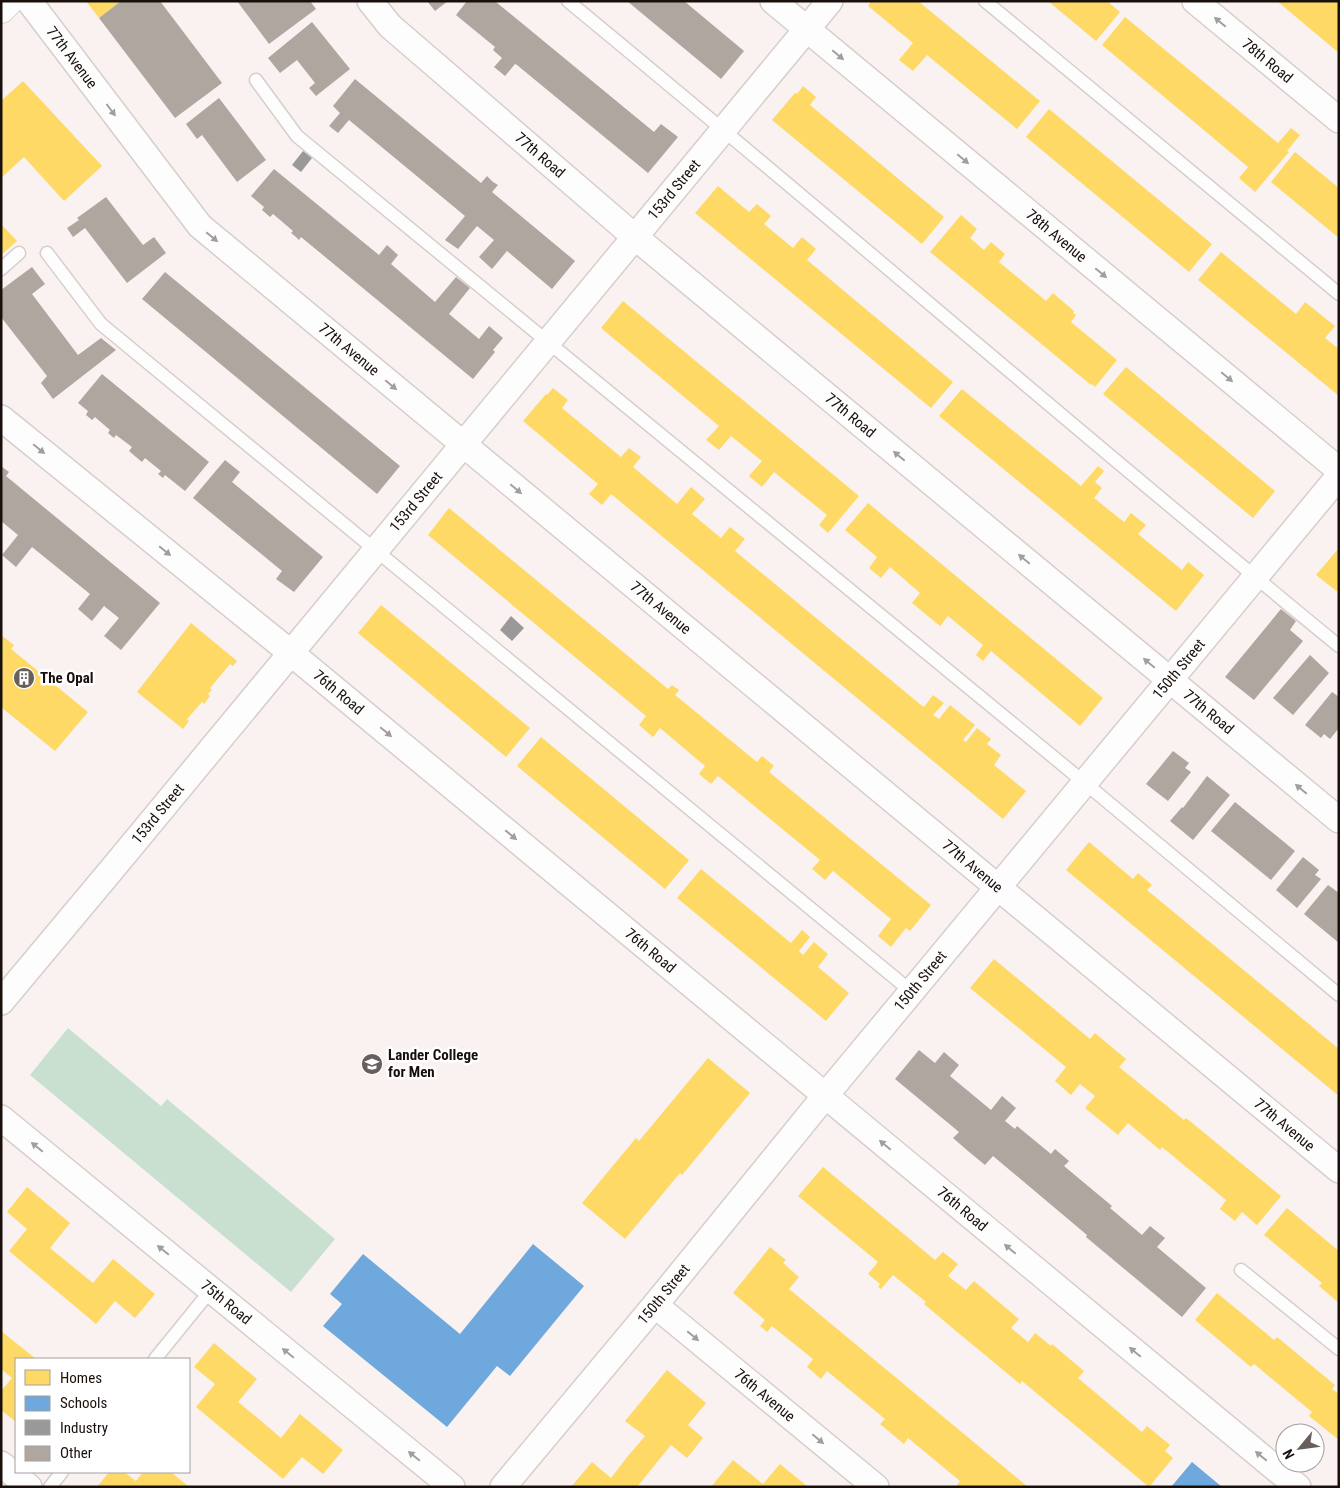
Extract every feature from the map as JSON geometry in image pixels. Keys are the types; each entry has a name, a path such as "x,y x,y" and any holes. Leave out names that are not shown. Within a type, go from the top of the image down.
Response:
{"main road":[{"path":"1,9 9,1"}],"street":[{"name":"77th Avenue","path":"29,1 200,226 1339,1170"},
{"name":"77th Road","path":"370,1 390,26 635,237 1339,820"},
{"name":"78th Avenue","path":"774,1 1339,470"},
{"name":"153rd Street","path":"1,1002 830,1"},
{"name":"78th Road","path":"1195,1 1339,120"},
{"name":"76th Road","path":"1,418 290,653 1298,1487"},
{"name":"150th Street","path":"503,1487 1339,476"},
{"name":"75th Road","path":"1,1118 452,1487"},
{"name":"76th Avenue","path":"655,1305 876,1487"},
{"path":"1,1464 29,1487"}],"lane":[{"path":"568,1 724,129 1339,646"},
{"path":"985,1 1339,294"},
{"path":"256,80 297,136 1085,782 1339,995"},
{"path":"48,253 101,324 912,992"},
{"path":"1,270 19,254"},
{"path":"1241,1270 1339,1349"},
{"path":"156,1358 211,1290"},
{"path":"50,1487 61,1473"}],"green space":[{"path":"68,1028 161,1106 167,1099 335,1239 291,1292 30,1075"}],"building: Homes":[{"path":"86,1 121,1 99,18"},
{"path":"871,1 918,1 1040,101 1017,129 927,55 913,71 899,60 913,43 868,6"},
{"path":"1048,1 1107,1 1120,12 1096,41"},
{"path":"1277,1 1339,2 1339,53"},
{"path":"1125,17 1278,143 1291,128 1300,135 1287,151 1289,152 1255,192 1239,178 1248,167 1102,45"},
{"path":"23,81 102,166 64,201 24,157 1,178 1,101"},
{"path":"803,86 816,97 810,105 944,217 922,244 772,120"},
{"path":"1049,109 1212,244 1189,272 1026,137"},
{"path":"1295,152 1339,188 1339,238 1271,182"},
{"path":"718,186 749,212 757,204 771,216 764,224 793,248 802,237 816,249 807,260 953,382 931,408 695,213"},
{"path":"961,215 977,229 970,238 984,250 991,242 1005,254 999,262 1046,301 1053,293 1074,311 1073,313 1076,315 1071,322 1117,360 1095,387 930,252"},
{"path":"1,224 17,241 1,255"},
{"path":"1221,252 1296,314 1305,302 1335,326 1325,338 1339,349 1339,396 1198,280"},
{"path":"623,301 859,496 828,533 819,525 827,515 774,472 762,487 749,476 762,461 731,436 719,450 706,440 719,426 601,328"},
{"path":"1126,367 1275,491 1253,518 1103,394"},
{"path":"553,388 568,400 562,408 621,457 629,448 641,457 633,467 677,504 691,487 705,499 692,514 721,538 730,527 745,539 735,551 921,705 924,707 933,695 944,703 933,715 939,719 950,705 975,725 963,740 966,742 977,728 991,739 987,744 1001,755 994,765 1026,791 1003,819 611,494 602,505 589,494 598,484 523,421"},
{"path":"962,389 1081,486 1098,466 1104,471 1095,482 1102,488 1094,498 1124,522 1131,513 1146,525 1138,534 1182,570 1188,562 1204,575 1176,611 939,416"},
{"path":"868,503 1103,698 1080,726 991,651 983,661 976,655 983,645 948,616 940,626 912,603 920,593 890,567 881,578 869,568 877,557 845,530"},
{"path":"449,508 668,689 672,685 679,690 675,695 757,762 762,756 774,766 769,772 931,905 910,931 906,928 891,947 878,936 891,919 833,871 825,880 812,869 820,860 718,776 711,784 699,774 705,766 660,728 653,737 639,725 646,716 428,535"},
{"path":"1339,548 1339,593 1316,575"},
{"path":"381,605 530,728 506,757 358,633"},
{"path":"191,623 237,661 233,666 230,664 210,688 212,690 208,694 210,696 187,719 189,721 183,729 137,692"},
{"name":"The Opal","path":"1,635 14,645 11,649 88,712 55,751 1,707"},
{"path":"541,737 689,860 665,889 517,766"},
{"path":"1089,842 1133,879 1138,873 1152,885 1147,890 1339,1049 1339,1096 1066,870"},
{"path":"701,869 791,943 802,930 810,937 799,951 803,955 814,942 828,954 818,967 849,993 826,1021 677,898"},
{"path":"994,959 1090,1039 1095,1033 1126,1059 1119,1067 1184,1120 1186,1118 1281,1196 1257,1225 1242,1212 1235,1221 1220,1209 1226,1200 1162,1147 1160,1150 1128,1123 1118,1135 1085,1108 1095,1096 1080,1084 1071,1095 1055,1081 1066,1067 970,988"},
{"path":"708,1058 750,1093 682,1175 680,1173 625,1239 582,1203 636,1138 639,1141"},
{"path":"823,1167 935,1260 943,1252 958,1264 948,1276 966,1290 974,1281 1019,1319 1011,1328 1028,1342 1035,1333 1051,1346 1052,1344 1084,1371 1078,1378 1142,1432 1147,1426 1170,1445 1165,1451 1173,1458 1149,1487 1022,1381 1020,1384 924,1304 926,1302 893,1275 881,1289 878,1287 880,1284 868,1274 878,1262 798,1196"},
{"path":"27,1187 70,1223 50,1248 93,1283 113,1259 155,1294 135,1318 115,1301 96,1324 9,1251 27,1229 7,1212"},
{"path":"1287,1208 1339,1251 1339,1303 1319,1286 1322,1283 1264,1235"},
{"path":"770,1247 786,1260 783,1263 799,1277 789,1289 1028,1487 956,1487 960,1481 908,1438 904,1444 880,1424 885,1419 827,1371 821,1379 807,1367 813,1359 772,1326 767,1332 760,1326 765,1320 733,1293"},
{"path":"1217,1293 1274,1340 1277,1337 1335,1385 1332,1389 1339,1394 1339,1440 1325,1429 1325,1423 1318,1423 1309,1416 1312,1412 1254,1364 1251,1367 1195,1320"},
{"path":"1,1331 35,1358 15,1358 15,1421 1,1410 1,1391 12,1378 1,1369"},
{"path":"214,1343 257,1379 238,1402 281,1438 300,1414 343,1450 323,1474 302,1457 283,1479 196,1407 215,1384 194,1367"},
{"path":"667,1370 706,1403 688,1425 703,1438 687,1458 671,1445 637,1487 571,1487 592,1462 611,1478 645,1436 625,1421"},
{"path":"733,1460 763,1484 780,1464 808,1487 711,1487"},
{"path":"108,1473 125,1473 136,1481 142,1473 172,1473 189,1487 97,1487"}],"building: Schools":[{"path":"533,1244 584,1286 510,1376 497,1366 447,1427 323,1326 342,1304 330,1294 363,1254 460,1334"},
{"path":"1192,1462 1222,1487 1171,1487"}],"building: Industry":[{"path":"303,151 312,158 301,172 292,165"},
{"path":"511,616 524,628 512,641 500,630"}],"building: Other":[{"path":"121,1 160,1 222,83 175,118 99,18"},
{"path":"237,1 310,1 316,9 269,44"},
{"path":"427,1 448,1 435,11"},
{"path":"467,1 497,1 654,132 661,124 678,137 648,173 517,65 515,64 505,76 494,67 502,58 493,50 495,47 456,15"},
{"path":"627,1 684,1 744,51 721,79"},
{"path":"312,22 350,69 316,96 309,88 315,83 297,60 280,73 268,58"},
{"path":"355,79 481,183 487,176 498,185 492,192 575,261 552,289 507,251 492,269 479,257 494,240 477,226 458,249 445,240 465,216 349,120 338,133 329,126 340,113 333,106"},
{"path":"219,98 266,160 237,182 202,135 197,139 186,124"},
{"path":"274,169 379,255 387,245 398,255 391,264 435,302 456,277 470,288 449,314 479,339 489,326 503,338 493,350 495,352 473,379 301,237 299,240 291,233 293,231 273,214 270,217 262,210 264,207 251,196"},
{"path":"106,197 143,245 154,237 166,253 127,283 85,228 73,237 67,228 79,220 77,218"},
{"path":"32,267 45,284 32,294 78,355 101,338 116,350 53,399 41,383 47,376 1,317 1,290"},
{"path":"165,272 400,466 377,494 142,299"},
{"path":"102,374 209,462 185,491 165,475 163,478 158,474 161,471 145,458 142,462 129,451 132,447 116,435 114,438 108,433 110,430 95,417 92,420 86,415 88,411 78,403"},
{"path":"225,460 240,472 232,482 323,557 294,592 276,579 282,571 193,498"},
{"path":"1,466 9,472 6,476 160,603 121,650 104,636 119,618 104,606 92,621 78,609 90,594 32,547 16,567 2,555 18,535 1,521"},
{"path":"1281,609 1296,621 1290,630 1303,641 1254,700 1225,677"},
{"path":"1310,655 1329,673 1293,715 1273,698"},
{"path":"1332,692 1339,697 1339,728 1330,739 1324,734 1321,738 1305,725"},
{"path":"1173,751 1189,763 1185,768 1191,772 1168,801 1146,784"},
{"path":"1207,776 1230,795 1193,840 1170,821 1183,808"},
{"path":"1235,802 1295,851 1271,880 1211,831"},
{"path":"1303,857 1319,870 1315,875 1321,879 1297,908 1276,890"},
{"path":"1328,885 1339,893 1339,943 1304,914"},
{"path":"919,1050 935,1063 944,1052 959,1065 950,1076 991,1110 1002,1096 1016,1108 1005,1121 1015,1129 1017,1126 1051,1154 1055,1149 1069,1161 1064,1166 1112,1206 1110,1208 1142,1235 1150,1226 1165,1238 1157,1247 1206,1288 1182,1317 993,1156 985,1165 953,1138 959,1132 895,1079"}],"place":[{"name":"The Opal","path":"24,678"},
{"name":"Lander College for Men","path":"372,1064"}]}
